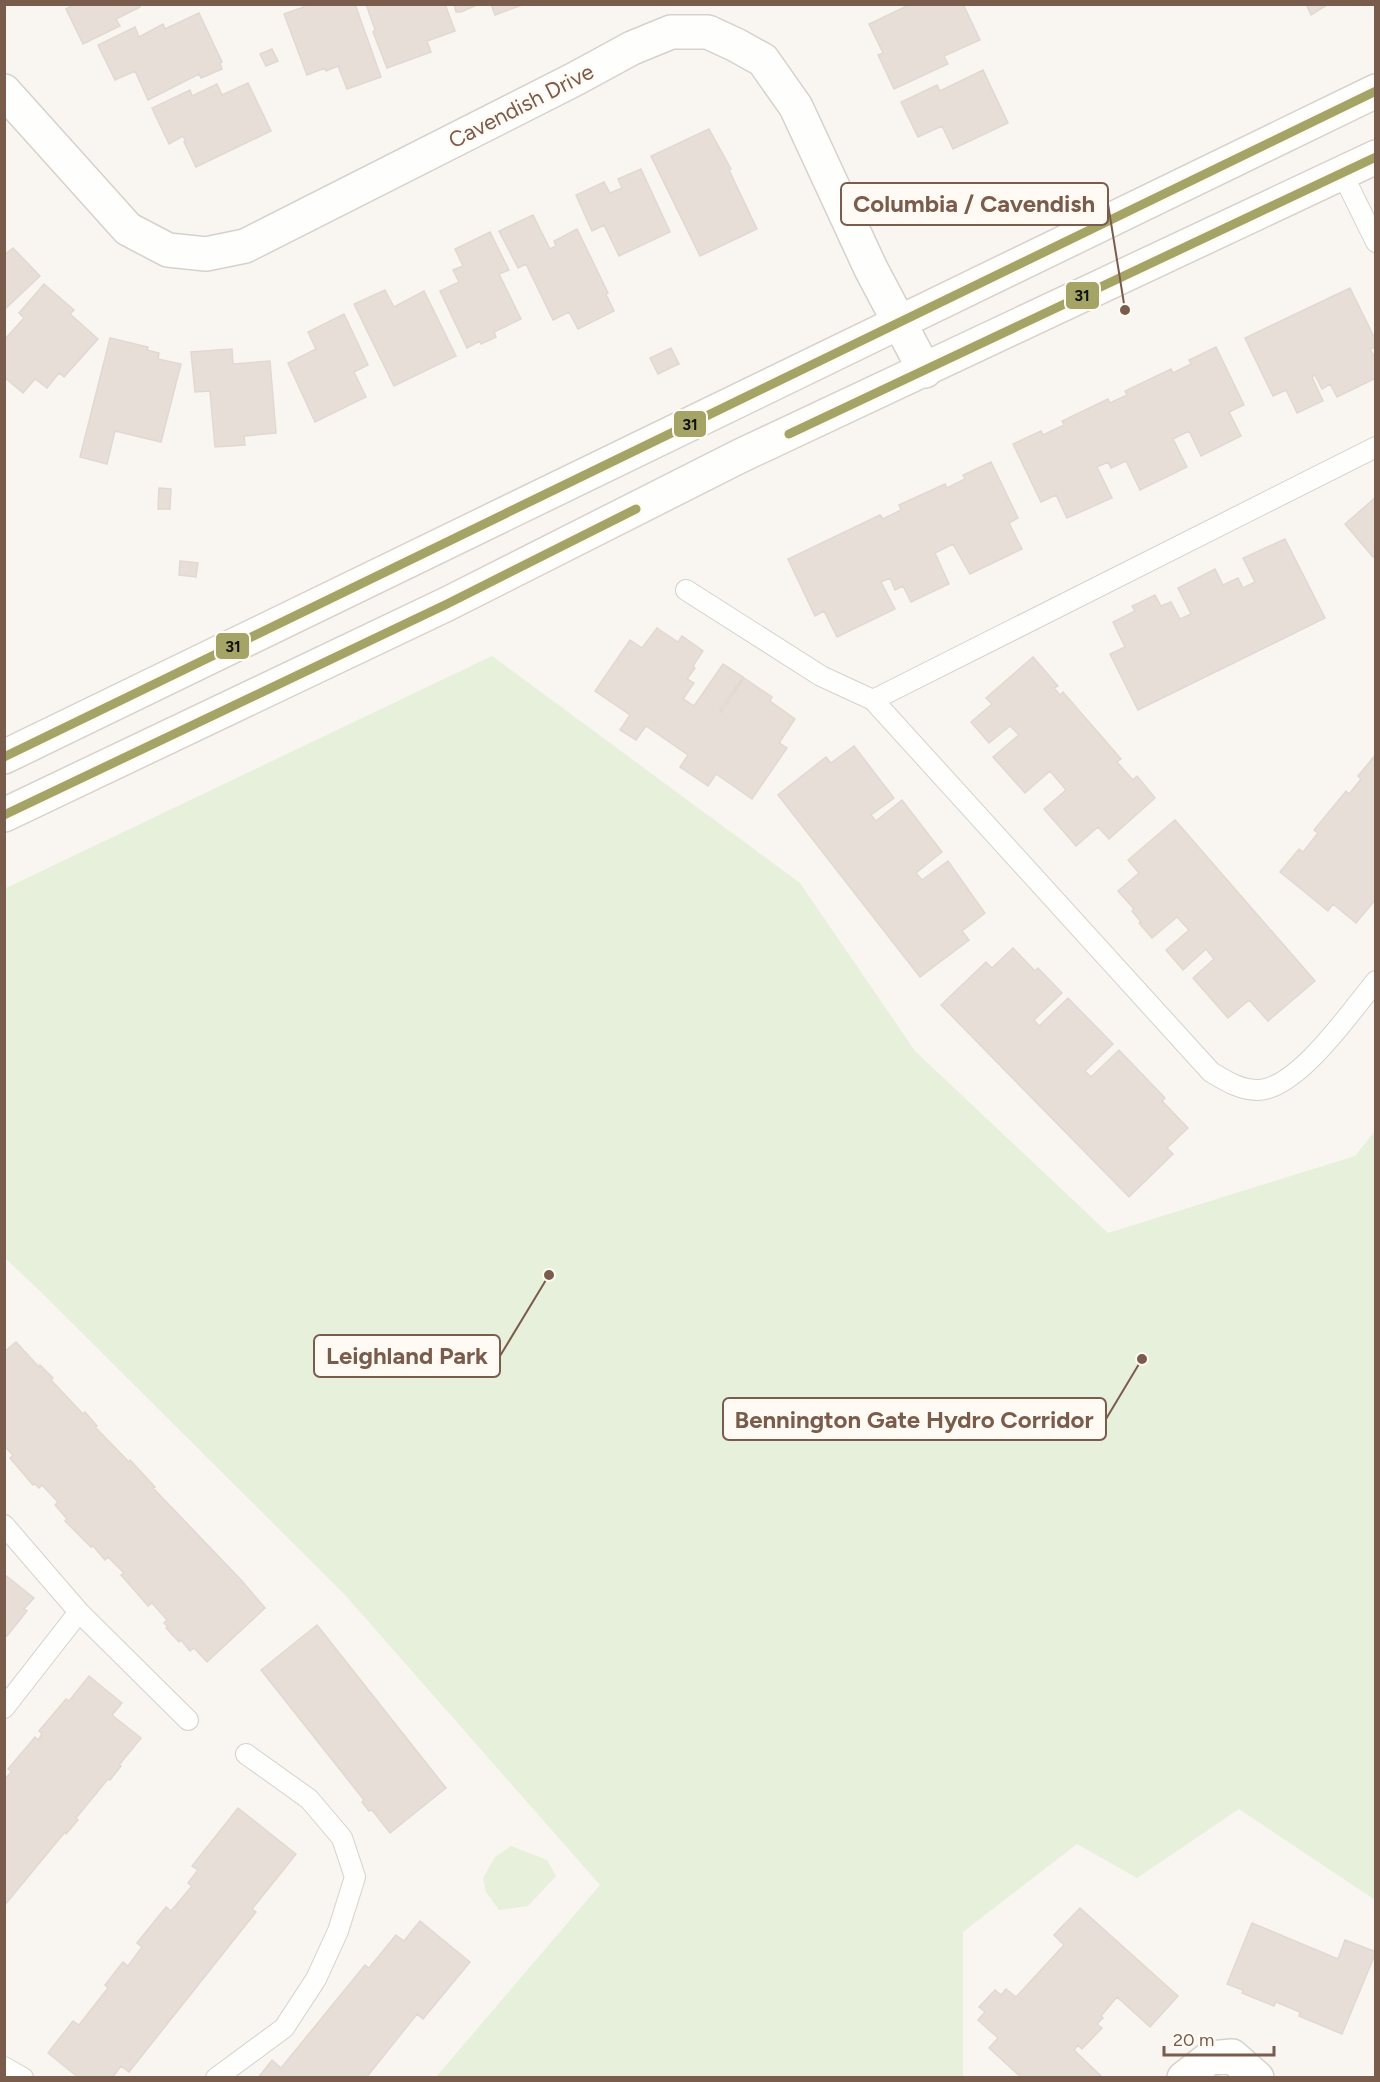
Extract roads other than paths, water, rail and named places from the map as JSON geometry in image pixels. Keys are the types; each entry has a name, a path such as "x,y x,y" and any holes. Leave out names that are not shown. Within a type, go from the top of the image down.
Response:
{"main road":[{"name":"Cavendish Drive","path":"4,91 128,229 168,250 207,254 245,246 632,48 671,32 708,32 762,60 796,107 872,269 925,371"},
{"path":"4,757 1376,91"},
{"path":"4,814 447,604 740,456 1376,158"},
{"path":"1185,2078 1210,2058 1232,2056 1257,2078"}],"lane":[{"path":"1342,173 1376,242"},
{"path":"873,699 1376,447"},
{"path":"686,590 821,676 873,699 1211,1072 1237,1087 1259,1090 1279,1085 1309,1061 1376,981"},
{"path":"4,1525 79,1612 188,1720"},
{"path":"4,1708 79,1612"},
{"path":"216,2078 284,2028 316,1979 338,1931 355,1877 342,1838 309,1799 246,1754"},
{"path":"4,2067 23,2078"}],"place":[{"name":"Columbia / Cavendish","path":"1125,310"},
{"name":"Leighland Park","path":"549,1275"},
{"name":"Bennington Gate Hydro Corridor","path":"1142,1359"}]}
